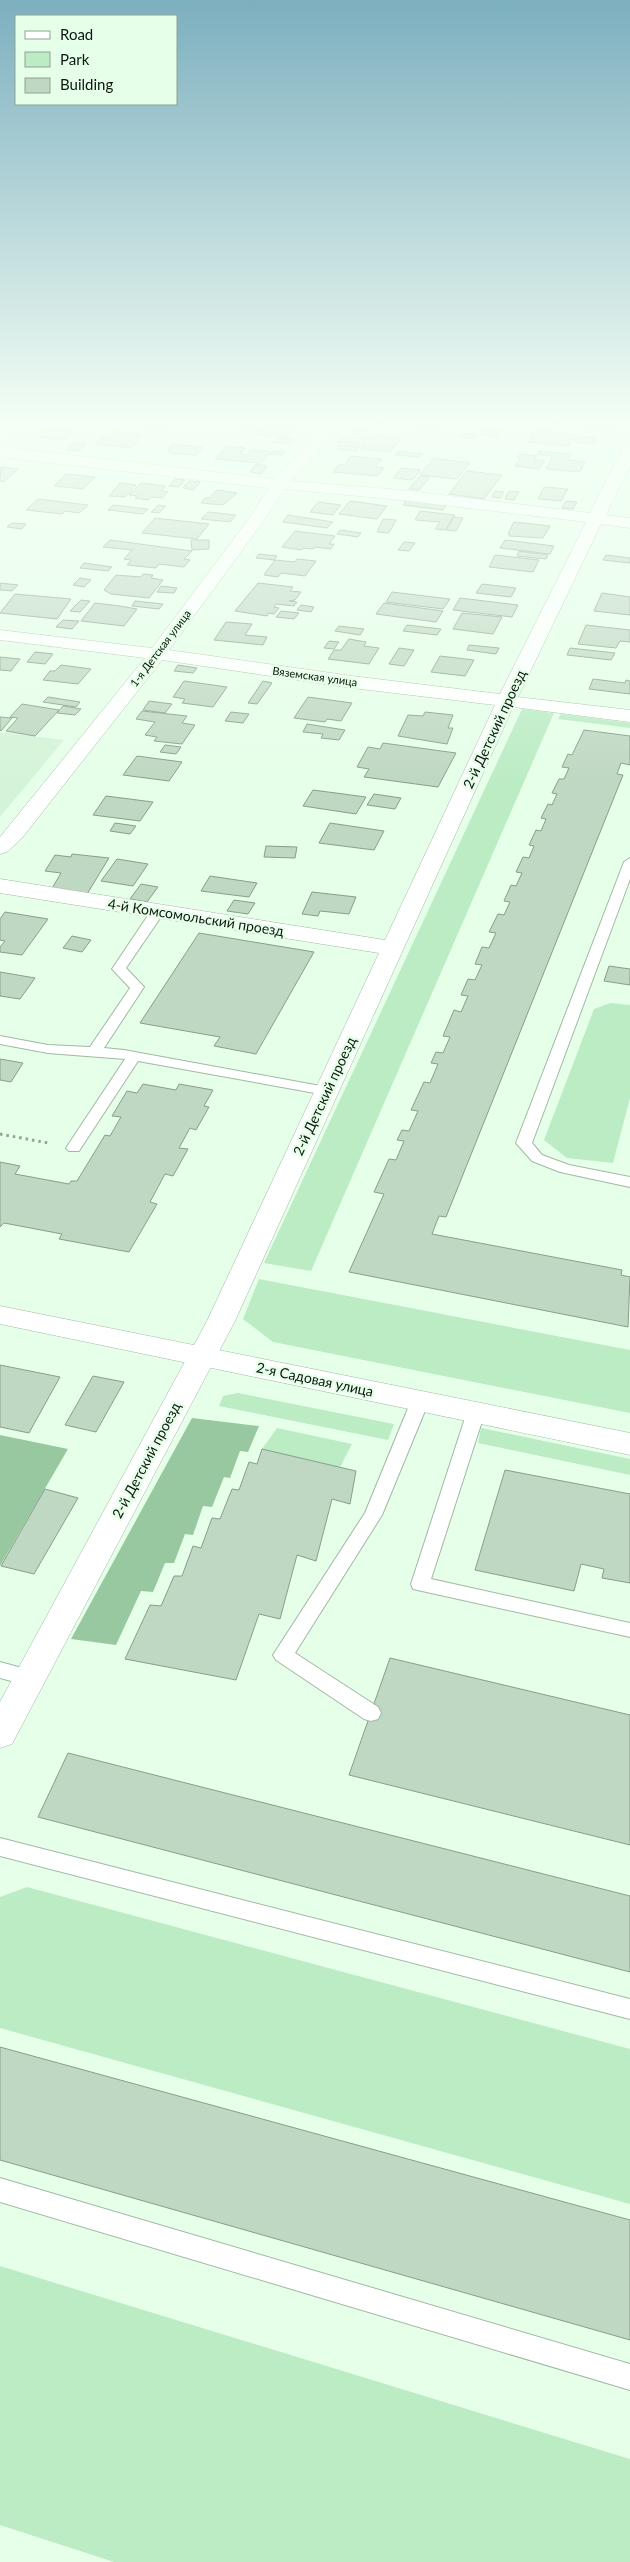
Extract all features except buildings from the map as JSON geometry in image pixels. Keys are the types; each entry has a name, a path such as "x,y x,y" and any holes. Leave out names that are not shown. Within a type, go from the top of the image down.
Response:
{"street":[{"name":"1-я Детская улица","path":"0,848 15,834 156,654 239,543"},
{"name":"2-й Детский проезд","path":"0,1734 203,1356 507,700 584,543"},
{"name":"Вяземская улица","path":"0,635 156,654 352,682 630,716"},
{"name":"4-й Комсомольский проезд","path":"0,886 391,948"},
{"name":"2-я Садовая улица","path":"0,1315 630,1444"}],"lane":[{"path":"630,862 524,1143 537,1158 565,1169 630,1182"},
{"path":"94,1052 137,988 120,972 120,965 158,911"},
{"path":"0,1040 48,1049 134,1056 326,1091"},
{"path":"74,1148 134,1056"},
{"path":"371,1713 283,1655 373,1515 420,1401"},
{"path":"476,1412 420,1584 630,1630"},
{"path":"0,1670 30,1678"},
{"path":"0,1847 630,2009"},
{"path":"0,2190 630,2377"}],"path":[{"path":"0,1134 74,1148"}],"shaded area":[{"path":"0,732 64,740 0,817"},
{"path":"192,1418 259,1426 248,1452 240,1451 230,1478 224,1477 212,1507 203,1506 193,1535 185,1534 174,1563 165,1563 153,1592 141,1591 116,1645 71,1639"},
{"path":"0,1435 68,1449 0,1566"}],"green space":[{"path":"522,709 554,713 311,1271 264,1263"},
{"path":"561,714 630,723 630,728 558,719"},
{"path":"610,1003 630,1005 630,1098 613,1163 567,1158 544,1140 594,1009"},
{"path":"259,1279 630,1350 630,1413 273,1342 243,1319"},
{"path":"238,1393 394,1424 388,1440 219,1406 223,1396"},
{"path":"277,1428 352,1444 340,1467 262,1449"},
{"path":"481,1428 630,1459 630,1475 478,1443"},
{"path":"27,1887 630,2049 630,2204 0,2028 0,1897"},
{"path":"0,2266 630,2459 630,2562 114,2562 0,2525"}]}
